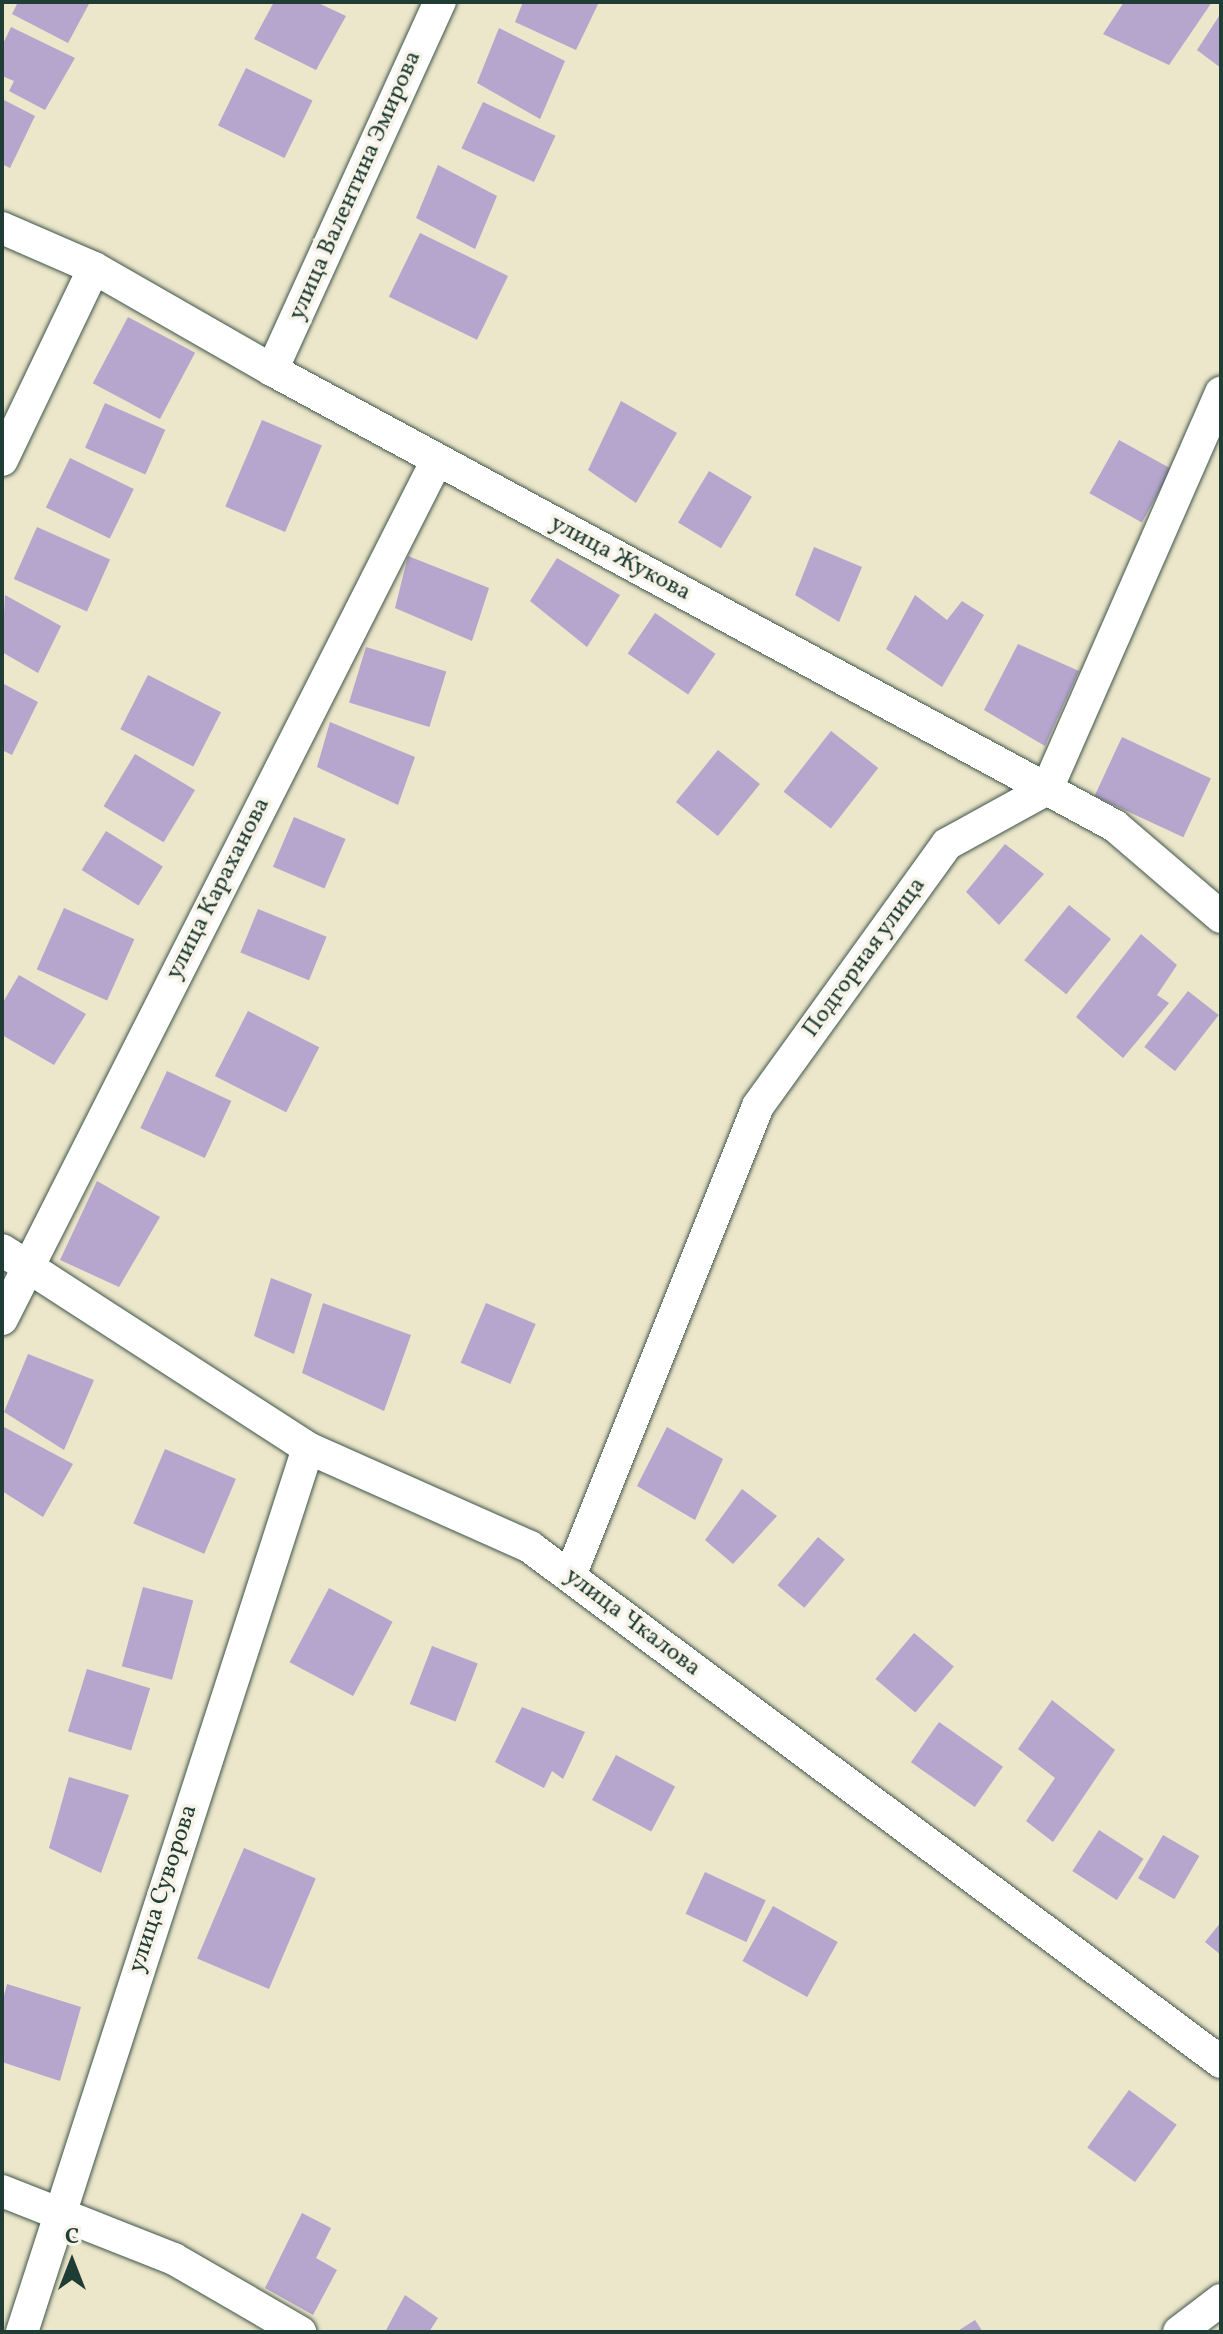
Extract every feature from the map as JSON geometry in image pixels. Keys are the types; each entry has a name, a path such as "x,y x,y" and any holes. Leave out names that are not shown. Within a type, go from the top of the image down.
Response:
{"street":[{"name":"улица Валентина Эмирова","path":"272,370 440,2"},
{"name":"улица Жукова","path":"2,228 94,268 272,370 1115,826 1221,917"},
{"path":"2,460 94,268"},
{"path":"1047,789 1221,392"},
{"name":"улица Караханова","path":"2,1319 15,1258 437,460"},
{"name":"Подгорная улица","path":"570,1576 758,1106 947,844 1047,789"},
{"name":"улица Чкалова","path":"15,1258 308,1448 530,1547 1221,2062"},
{"name":"улица Суворова","path":"22,2332 308,1448"},
{"path":"2,2191 174,2259 300,2332"},
{"path":"1179,2332 1221,2300"}],"building":[{"path":"18,2 90,2 68,43 12,14"},
{"path":"274,2 316,2 346,16 316,70 254,39"},
{"path":"523,2 599,2 576,50 515,22"},
{"path":"1124,2 1212,2 1169,65 1103,34"},
{"path":"1221,13 1221,68 1197,50"},
{"path":"11,27 75,58 45,110 9,91 14,81 2,76 2,46"},
{"path":"499,28 565,61 540,119 477,83"},
{"path":"246,68 313,100 284,158 218,126"},
{"path":"2,99 35,116 10,168 2,164"},
{"path":"483,102 556,136 534,182 461,148"},
{"path":"438,165 497,196 475,249 416,218"},
{"path":"420,233 508,276 477,340 389,297"},
{"path":"128,317 195,353 160,419 93,383"},
{"path":"621,401 677,433 636,503 588,470"},
{"path":"105,403 165,430 145,475 85,448"},
{"path":"262,420 322,445 285,532 225,507"},
{"path":"1119,440 1171,469 1142,522 1089,493"},
{"path":"70,458 134,489 110,539 46,507"},
{"path":"709,471 752,497 721,548 678,522"},
{"path":"37,527 110,560 87,612 14,579"},
{"path":"814,547 862,567 839,622 795,595"},
{"path":"408,556 489,588 472,641 395,608"},
{"path":"557,558 620,595 587,647 530,601"},
{"path":"5,595 61,626 38,673 2,652"},
{"path":"915,595 947,620 962,601 984,615 942,687 886,649"},
{"path":"655,613 716,654 688,694 628,654"},
{"path":"1018,644 1079,671 1045,746 984,710"},
{"path":"366,647 446,672 429,727 349,702"},
{"path":"148,675 221,712 193,767 120,729"},
{"path":"2,683 38,702 12,755 2,750"},
{"path":"330,722 415,757 398,805 317,767"},
{"path":"831,731 878,768 831,829 784,792"},
{"path":"1122,737 1211,778 1183,837 1095,796"},
{"path":"718,750 760,784 718,836 676,802"},
{"path":"135,754 195,790 164,842 104,806"},
{"path":"294,817 346,839 324,889 273,867"},
{"path":"106,831 163,867 138,906 82,870"},
{"path":"1005,844 1044,874 999,925 966,892"},
{"path":"1069,905 1111,939 1066,994 1024,960"},
{"path":"64,908 134,939 107,1001 37,969"},
{"path":"258,909 327,937 309,980 240,953"},
{"path":"1141,934 1177,965 1157,995 1169,1003 1123,1058 1076,1017"},
{"path":"19,975 86,1014 54,1065 2,1035 2,1004"},
{"path":"1188,991 1219,1015 1175,1071 1144,1047"},
{"path":"248,1011 319,1047 286,1112 215,1076"},
{"path":"167,1071 231,1101 205,1158 140,1128"},
{"path":"97,1181 160,1217 119,1287 60,1260"},
{"path":"271,1278 312,1294 294,1354 254,1336"},
{"path":"323,1303 411,1335 384,1411 302,1373"},
{"path":"486,1303 536,1324 510,1384 461,1363"},
{"path":"28,1354 94,1380 64,1450 4,1412"},
{"path":"2,1426 73,1464 43,1517 2,1491"},
{"path":"667,1427 723,1459 695,1520 637,1486"},
{"path":"165,1449 236,1479 204,1554 133,1524"},
{"path":"742,1489 777,1516 733,1564 705,1540"},
{"path":"818,1537 845,1559 804,1608 778,1585"},
{"path":"143,1587 193,1600 172,1680 122,1666"},
{"path":"329,1588 393,1622 353,1696 290,1662"},
{"path":"914,1633 954,1666 915,1712 875,1679"},
{"path":"432,1646 478,1664 456,1721 410,1704"},
{"path":"87,1669 150,1688 131,1750 68,1731"},
{"path":"1052,1700 1115,1750 1053,1842 1026,1821 1055,1778 1018,1749"},
{"path":"522,1707 585,1732 563,1779 552,1771 544,1788 495,1762"},
{"path":"939,1722 1003,1767 975,1807 911,1762"},
{"path":"616,1755 675,1786 651,1831 592,1800"},
{"path":"69,1777 129,1795 101,1873 49,1848"},
{"path":"1099,1830 1143,1859 1117,1900 1072,1871"},
{"path":"1163,1835 1199,1856 1174,1899 1138,1878"},
{"path":"244,1848 316,1878 269,1989 197,1958"},
{"path":"705,1872 766,1900 746,1942 686,1914"},
{"path":"773,1906 838,1942 807,1997 742,1961"},
{"path":"1221,1922 1221,1955 1205,1942"},
{"path":"7,1984 81,2007 60,2081 2,2062 2,2003"},
{"path":"1129,2090 1177,2125 1135,2182 1087,2147"},
{"path":"302,2213 331,2228 316,2258 337,2270 313,2315 265,2288"},
{"path":"405,2295 438,2318 429,2332 385,2332"},
{"path":"975,2320 983,2332 956,2332"}]}
